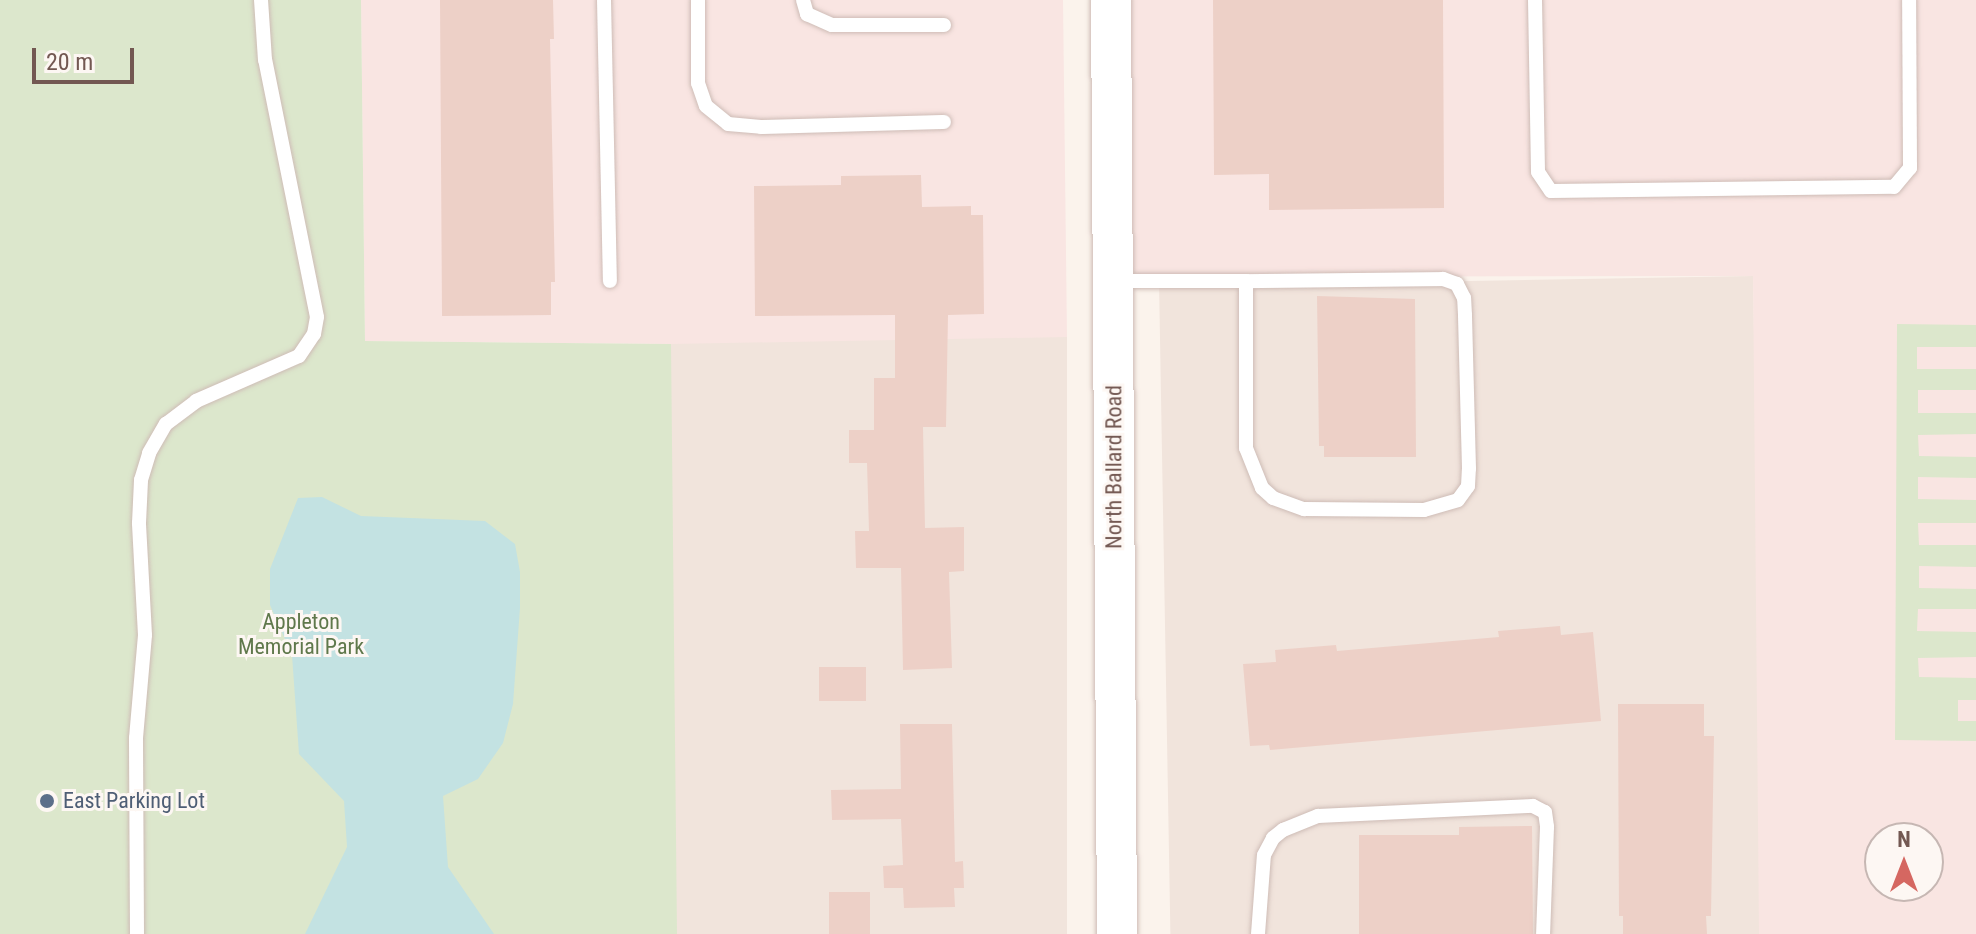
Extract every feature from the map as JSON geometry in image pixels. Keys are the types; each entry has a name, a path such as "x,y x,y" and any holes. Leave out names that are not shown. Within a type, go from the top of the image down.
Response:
{"main road":[{"name":"North Ballard Road","path":"1111,0 1117,934"}],"lane":[{"path":"137,934 136,738 145,635 139,523 141,480 149,453 166,424 196,401 299,356 314,334 317,317 270,87 261,0"},
{"path":"604,0 610,281"},
{"path":"698,0 698,83 706,106 728,124 761,127 944,122"},
{"path":"803,0 807,14 832,25 944,25"},
{"path":"1535,0 1538,172 1551,191 1894,187 1910,168 1909,0"},
{"path":"1113,281 1443,279 1457,284 1464,298 1469,469 1468,486 1458,500 1424,510 1304,509 1273,498 1262,488 1246,448 1246,281"},
{"path":"1258,934 1264,855 1273,838 1283,830 1318,816 1533,806 1545,812 1547,827 1543,934"}],"shaded area":[{"path":"361,0 1063,0 1067,337 671,344 365,341"},
{"path":"1111,0 1976,0 1976,934 1759,934 1753,276 1113,277"},
{"path":"1753,276 1764,934 1170,934 1159,286"},
{"path":"671,337 1067,337 1067,934 671,934"}],"green space":[{"name":"Appleton Memorial Park","path":"0,0 361,0 365,341 671,344 677,934 0,934"},
{"path":"1897,324 1976,325 1976,347 1917,347 1917,369 1976,369 1976,390 1918,390 1918,413 1976,413 1976,434 1918,435 1919,456 1976,457 1976,478 1918,477 1918,499 1976,500 1976,523 1918,523 1919,545 1976,545 1976,567 1919,566 1919,588 1976,589 1976,609 1918,609 1917,631 1976,632 1976,657 1918,658 1919,677 1976,678 1976,700 1958,700 1958,721 1976,721 1976,741 1895,740"}],"water":[{"path":"322,497 361,516 485,521 515,544 520,572 520,608 513,704 503,743 478,779 443,796 448,867 494,934 305,934 347,847 344,801 299,754 292,655 270,605 270,569 298,498"}],"building":[{"path":"440,0 553,0 554,39 550,39 555,282 551,282 551,315 442,316"},
{"path":"1213,0 1443,0 1444,208 1269,210 1269,174 1214,175"},
{"path":"921,175 922,207 971,206 971,215 983,215 984,314 948,315 946,427 923,427 925,528 964,527 964,571 949,572 952,668 903,670 901,568 856,568 855,531 869,531 867,463 849,463 849,430 874,430 874,378 895,378 895,315 755,316 754,186 841,185 841,176"},
{"path":"1317,296 1415,299 1416,457 1324,457 1324,446 1319,446"},
{"path":"1560,626 1561,635 1593,632 1601,721 1270,750 1269,745 1250,746 1243,664 1276,662 1275,650 1336,645 1337,651 1499,637 1498,631"},
{"path":"819,667 866,667 866,701 819,701"},
{"path":"1618,704 1704,704 1704,736 1714,736 1711,916 1706,916 1707,934 1623,934 1623,916 1619,916"},
{"path":"900,724 952,724 955,862 963,861 964,888 954,888 955,907 904,908 903,888 884,888 883,866 903,865 901,819 832,820 831,790 901,789"},
{"path":"1532,826 1533,934 1359,934 1359,835 1459,835 1459,827"},
{"path":"829,892 870,892 870,934 829,934"}],"place":[{"name":"East Parking Lot","path":"47,801"}]}
